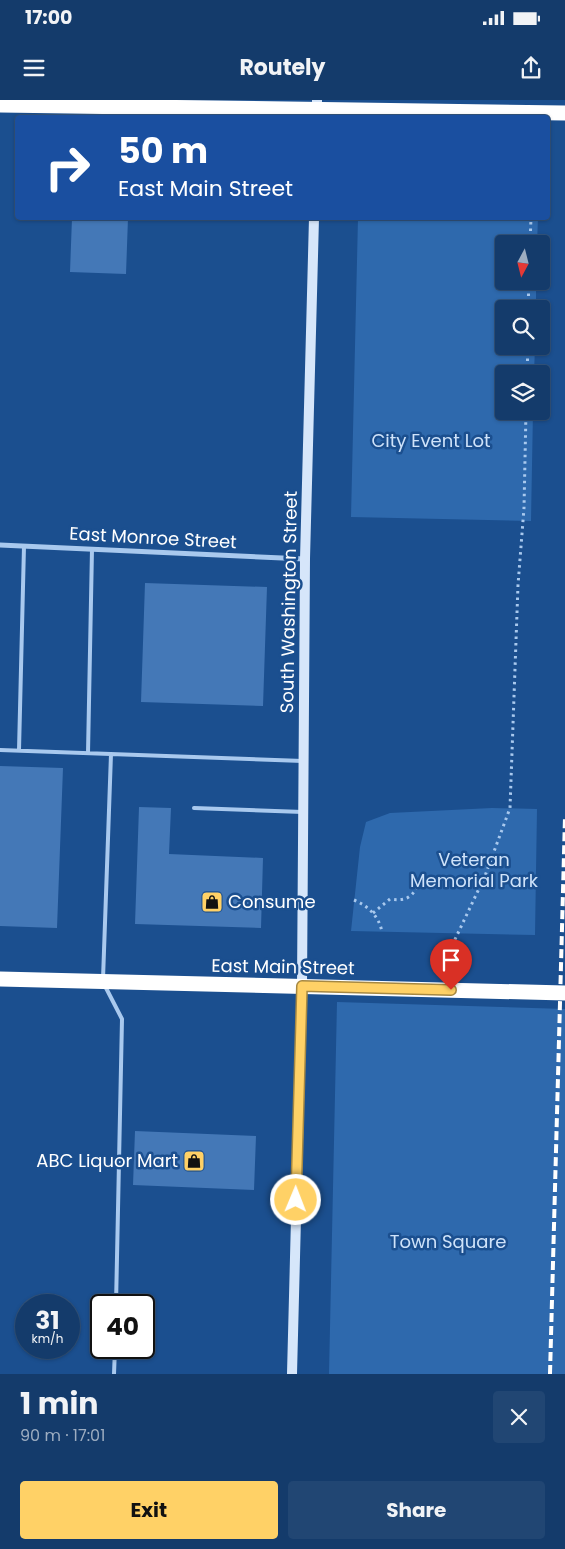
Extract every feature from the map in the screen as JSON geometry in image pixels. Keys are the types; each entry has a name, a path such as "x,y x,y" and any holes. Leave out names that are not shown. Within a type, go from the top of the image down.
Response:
{"highway":[{"path":"0,105 565,113"},
{"name":"East Main Street","path":"0,979 565,993"}],"street":[{"name":"South Washington Street","path":"292,1374 302,986 305,559 314,220"},
{"name":"East Monroe Street","path":"0,545 305,559"}],"lane":[{"path":"19,750 24,546"},
{"path":"88,754 92,550"},
{"path":"0,750 303,760"},
{"path":"111,754 103,982 122,1019 116,1294"},
{"path":"194,808 303,812"},
{"path":"114,1374 115,1359"}],"path":[{"path":"531,235 532,220"},
{"path":"432,990 453,940 485,876 510,808 518,585 524,508 526,420"},
{"path":"373,913 390,899 398,900 411,896 417,886"},
{"path":"354,900 373,913 381,924 382,932"}],"green space":[{"name":"City Event Lot","path":"358,220 538,220 537,235 495,235 495,290 536,290 536,300 495,300 495,355 535,355 534,365 495,365 495,420 533,420 531,521 351,517"},
{"name":"Veteran Memorial Park","path":"492,808 537,809 535,935 351,931 360,847 366,822 390,813"},
{"name":"Town Square","path":"337,1002 565,1009 565,1374 329,1374"}],"building":[{"path":"72,220 128,220 126,274 70,272"},
{"path":"145,583 267,587 263,706 141,702"},
{"path":"0,766 63,768 57,928 0,926"},
{"path":"139,807 171,808 169,854 263,858 261,928 135,924"},
{"name":"ABC Liquor Mart","path":"135,1131 256,1136 254,1190 133,1185"}],"railway":[{"path":"550,1374 565,817"}],"place":[{"name":"Consume","path":"212,902"},
{"name":"ABC Liquor Mart","path":"194,1161"}],"route":[{"path":"296,1200 302,986 451,990"}]}
